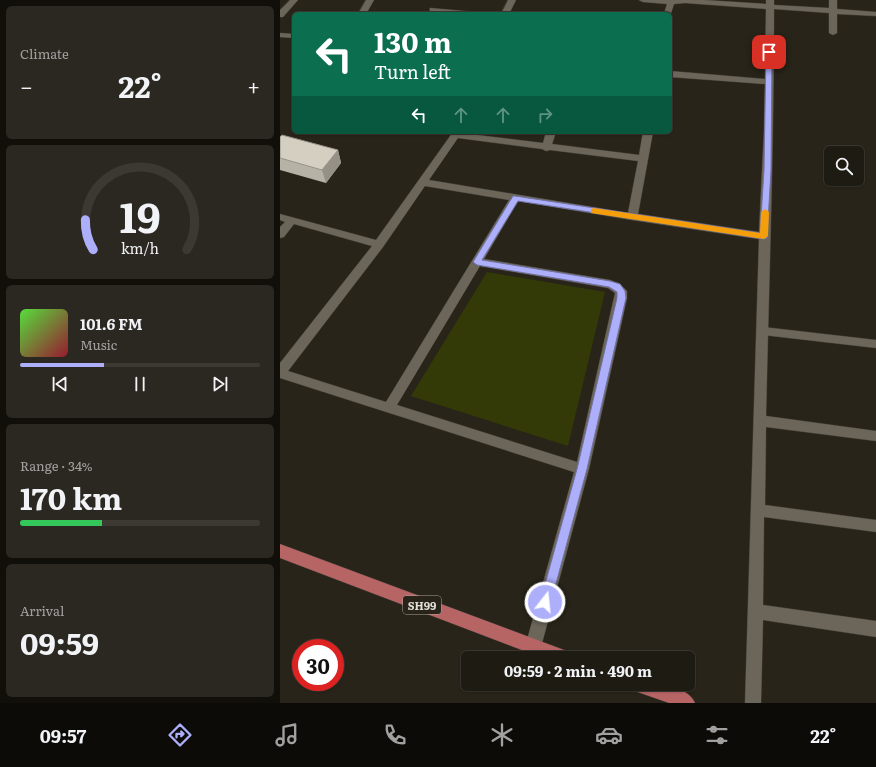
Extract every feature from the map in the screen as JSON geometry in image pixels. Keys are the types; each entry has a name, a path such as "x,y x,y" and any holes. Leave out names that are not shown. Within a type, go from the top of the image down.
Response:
{"main road":[{"name":"SH99","path":"280,551 544,651"},
{"path":"658,691 683,700 687,703"}],"street":[{"path":"363,12 370,0"},
{"path":"432,12 440,0"},
{"path":"506,12 512,0"},
{"path":"643,0 671,2 770,3 876,14"},
{"path":"833,0 833,33"},
{"path":"280,3 293,2"},
{"path":"280,15 293,2"},
{"path":"668,12 671,2"},
{"path":"753,703 764,236 768,170 770,3"},
{"path":"280,35 292,36"},
{"path":"672,74 768,82"},
{"path":"456,134 379,244 280,373 582,469"},
{"path":"463,134 546,148 643,160"},
{"path":"546,148 550,134"},
{"path":"632,217 648,134"},
{"path":"422,182 632,217 764,236"},
{"path":"389,408 515,198"},
{"path":"280,217 379,244"},
{"path":"280,234 292,220"},
{"path":"477,262 610,284 621,291 621,298 582,469 533,647"},
{"path":"760,421 876,436"},
{"path":"758,510 876,526"},
{"path":"755,610 876,629"}],"lane":[{"path":"762,331 876,344"}],"green space":[{"path":"487,272 605,292 568,446 411,396"}],"building":[{"path":"282,135 338,150 322,170 280,158 280,137"}],"slow traffic":[{"path":"594,211 764,236 765,212"}],"route":[{"path":"545,602 582,469 621,298 621,291 610,284 477,262 515,198 764,236 768,170 769,52"}]}
